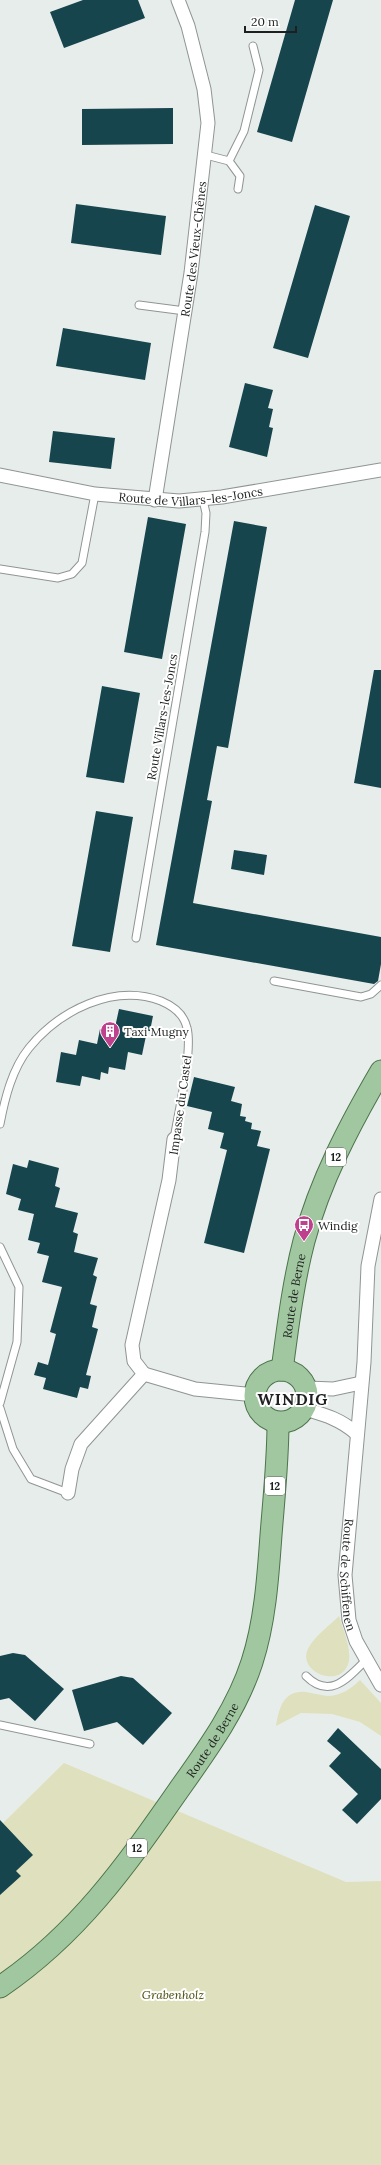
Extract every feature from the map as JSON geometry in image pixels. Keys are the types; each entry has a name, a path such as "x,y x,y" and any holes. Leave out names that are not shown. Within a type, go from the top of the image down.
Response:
{"main road":[{"name":"Route de Berne","path":"282,1370 293,1289 308,1229 328,1175 346,1136 381,1072"},
{"path":"282,1370 297,1375 307,1388 307,1402 305,1409 294,1420 278,1423 264,1416 259,1410 255,1395 260,1380 270,1373 282,1370"},
{"name":"Route de Berne","path":"0,1987 56,1944 89,1911 126,1865 204,1755 244,1684 258,1638 266,1594 278,1454 278,1423"}],"street":[{"name":"Route des Vieux-Chênes","path":"155,500 206,155 208,123 204,89 188,26 178,0"},
{"name":"Route de Villars-les-Joncs","path":"0,475 95,494 155,500 203,500 381,470"},
{"name":"Impasse du Castel","path":"144,1374 134,1361 132,1345 169,1180 174,1139"},
{"name":"Route de Schiffenen","path":"381,1199 368,1266 361,1383 345,1575 349,1620 366,1660 381,1685"},
{"path":"68,1493 72,1469 81,1444 144,1374 195,1389 255,1395"},
{"path":"307,1388 333,1389 361,1383"},
{"path":"305,1409 331,1416 344,1422 356,1433"}],"lane":[{"path":"229,162 244,131 259,70 253,46"},
{"path":"206,155 229,162 240,176 238,189"},
{"path":"139,305 184,311"},
{"path":"0,569 58,578 72,574 82,563 95,494"},
{"name":"Route Villars-les-Joncs","path":"136,938 205,532 206,513 203,500"},
{"path":"274,981 362,997 371,994 381,985"},
{"name":"Impasse du Castel","path":"0,1124 13,1077 28,1049 48,1028 70,1012 94,1002 118,996 134,995 154,998 170,1004 183,1016 188,1028 189,1046 174,1139"},
{"path":"0,1247 18,1287 17,1342 0,1403"},
{"path":"0,1408 13,1449 31,1479 68,1493"},
{"path":"306,1676 312,1682 328,1687 348,1680 366,1660"},
{"path":"0,1726 90,1744"}],"green space":[{"path":"339,1616 348,1644 349,1661 345,1670 338,1675 321,1675 313,1670 308,1664 306,1656 309,1647 315,1638"},
{"path":"360,1680 381,1703 381,1736 360,1722 332,1714 301,1713 276,1726 281,1706 292,1694 306,1692 332,1696 349,1689"},
{"name":"Grabenholz","path":"64,1763 346,1882 381,1881 381,2165 0,2165 0,1826"}],"building":[{"path":"83,0 138,0 145,18 64,48 50,12"},
{"path":"295,0 333,0 292,142 257,132"},
{"path":"173,108 173,144 82,145 82,109"},
{"path":"76,204 166,216 161,255 71,243"},
{"path":"315,205 350,216 308,358 273,348"},
{"path":"63,328 151,343 145,380 56,366"},
{"path":"245,383 273,390 268,408 273,409 269,427 273,428 267,457 229,447"},
{"path":"53,431 115,438 111,469 49,462"},
{"path":"148,517 186,524 162,659 124,652"},
{"path":"234,521 267,527 228,748 217,746 207,800 212,801 193,903 381,937 381,964 378,981 374,984 156,945"},
{"path":"374,670 381,670 381,788 354,783"},
{"path":"102,686 140,693 124,783 86,777"},
{"path":"96,811 133,817 110,952 72,946"},
{"path":"234,850 267,855 264,875 231,869"},
{"name":"Taxi Mugny","path":"119,1009 153,1016 150,1031 147,1031 142,1055 128,1052 125,1070 109,1067 108,1074 101,1072 100,1080 82,1076 80,1086 56,1082 61,1052 76,1055 79,1040 97,1044 100,1029 114,1032"},
{"path":"194,1077 235,1087 231,1101 242,1104 240,1116 246,1117 245,1121 252,1123 251,1129 261,1131 257,1146 270,1149 244,1253 204,1243 227,1150 220,1148 224,1133 208,1129 212,1112 187,1106"},
{"path":"29,1160 59,1168 55,1186 60,1188 55,1207 78,1213 73,1232 78,1234 74,1252 98,1258 93,1275 97,1277 90,1304 97,1306 92,1327 98,1329 86,1375 91,1376 88,1389 80,1387 77,1398 43,1389 46,1378 34,1375 38,1362 48,1365 56,1334 50,1332 62,1287 42,1282 49,1256 37,1253 40,1243 28,1240 34,1214 18,1210 21,1199 6,1194 13,1164 27,1168"},
{"path":"13,1653 25,1655 64,1689 35,1721 9,1698 0,1700 0,1656"},
{"path":"121,1676 133,1678 172,1713 143,1745 117,1722 84,1731 72,1690"},
{"path":"338,1728 381,1769 381,1799 357,1824 342,1810 358,1794 329,1766 341,1753 327,1741"},
{"path":"0,1820 33,1855 16,1871 21,1876 0,1895"}],"place":[{"name":"Taxi Mugny","path":"110,1048"},
{"name":"Windig","path":"304,1242"}],"district":[{"name":"WINDIG","path":"293,1399"}]}
